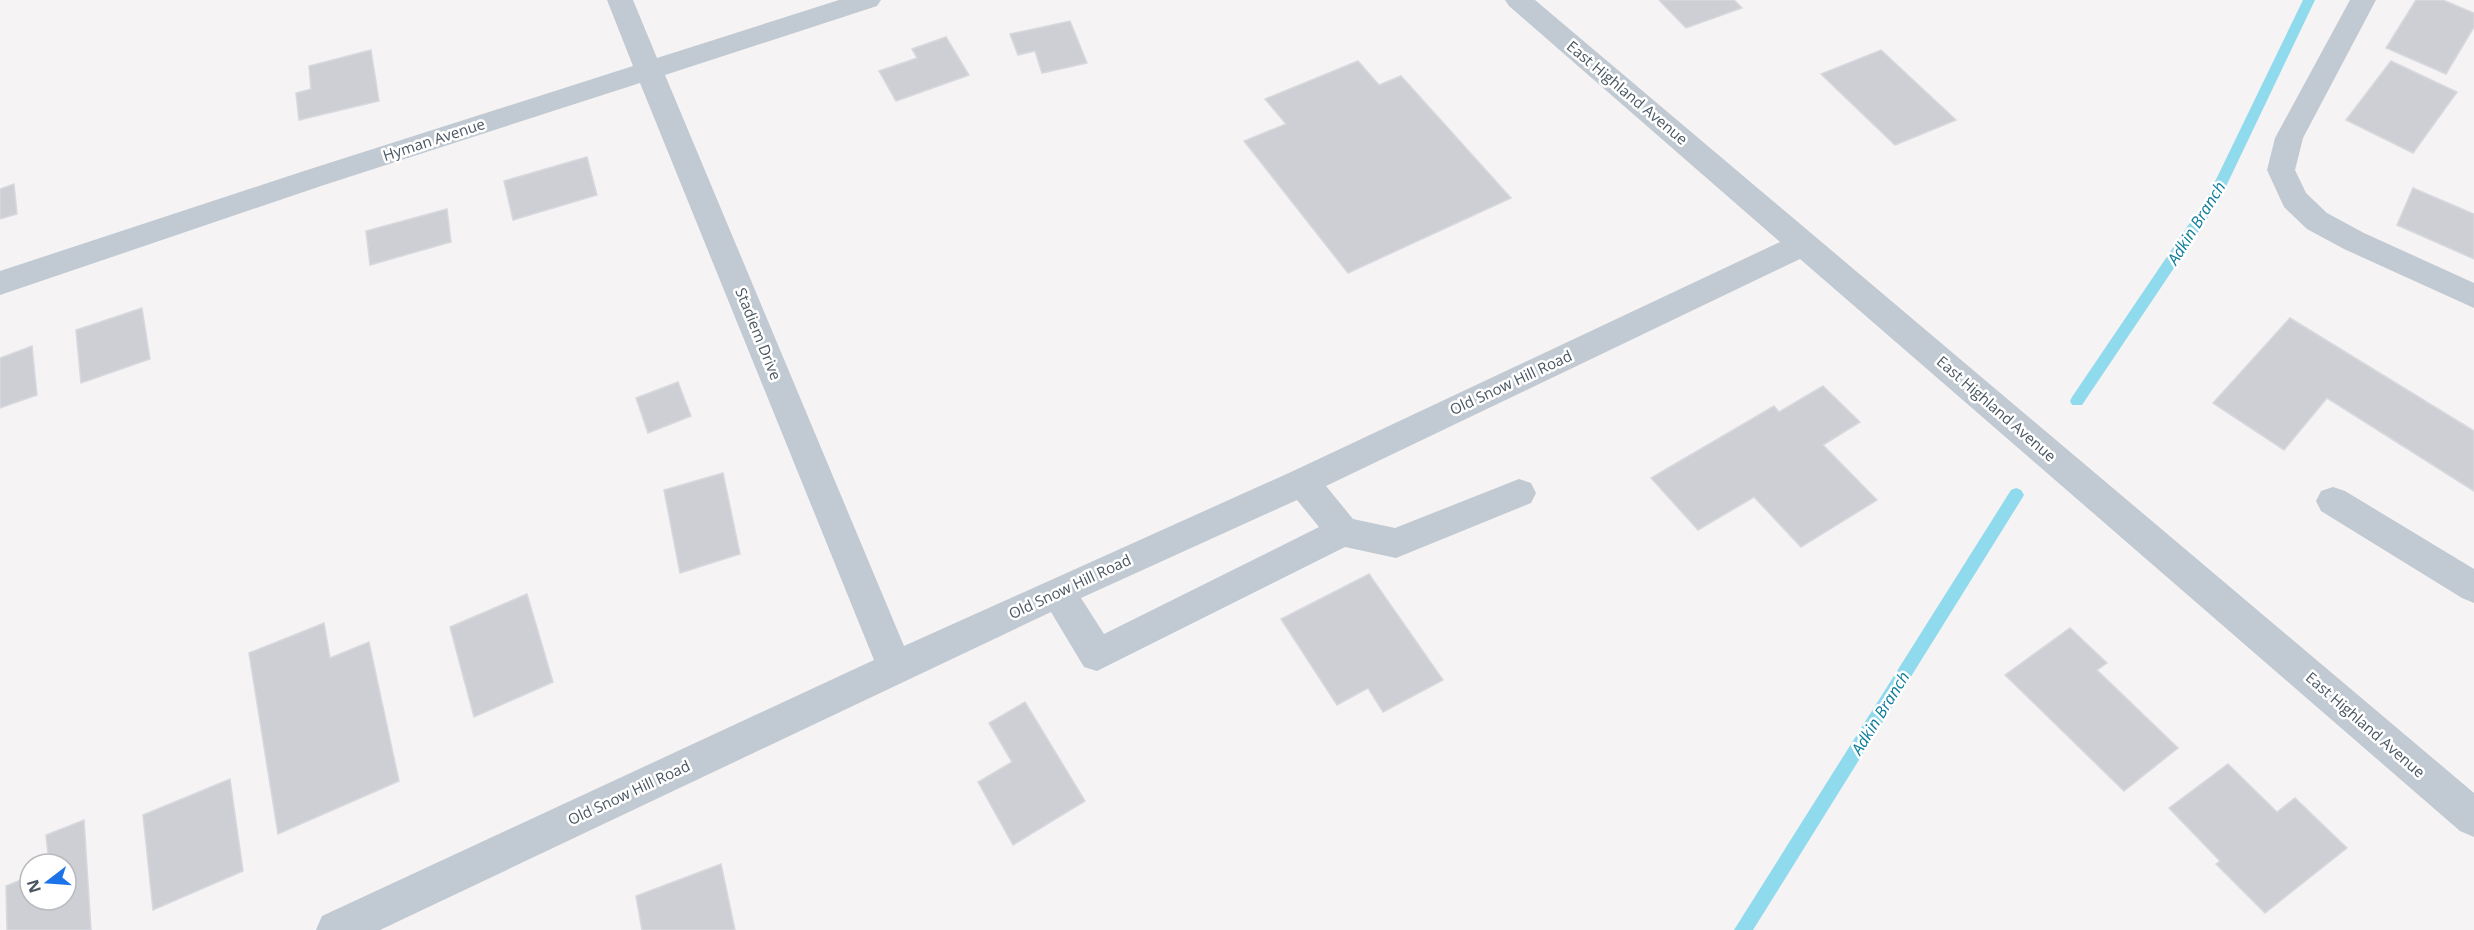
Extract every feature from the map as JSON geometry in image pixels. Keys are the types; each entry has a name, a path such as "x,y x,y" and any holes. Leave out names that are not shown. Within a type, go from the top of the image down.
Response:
{"street":[{"name":"Stadiem Drive","path":"620,0 895,668"},
{"name":"Hyman Avenue","path":"0,283 314,178 650,72 868,0"},
{"name":"East Highland Avenue","path":"1518,0 2474,818"},
{"path":"2363,0 2289,138 2281,170 2294,199 2317,221 2354,241 2474,296"},
{"name":"Old Snow Hill Road","path":"336,930 1058,592 1302,482 1803,244"},
{"path":"1302,482 1343,532"},
{"path":"1058,592 1098,656 1343,532 1396,543 1518,493"},
{"path":"2333,501 2474,587"}],"building":[{"path":"1659,0 1734,0 1742,8 1686,28"},
{"path":"2416,0 2443,0 2474,13 2474,27 2446,74 2386,48"},
{"path":"1070,21 1087,63 1042,73 1035,51 1018,55 1010,34"},
{"path":"946,37 969,75 896,101 879,71 917,58 912,49"},
{"path":"371,50 379,101 299,120 296,93 311,89 309,66"},
{"path":"1881,50 1956,120 1895,145 1821,74"},
{"path":"1358,61 1379,85 1401,76 1511,198 1348,273 1244,141 1286,124 1265,99"},
{"path":"2391,61 2457,92 2413,153 2346,120"},
{"path":"587,157 597,195 513,220 504,181"},
{"path":"14,184 17,214 0,219 0,189"},
{"path":"2413,188 2474,214 2474,259 2397,225"},
{"path":"447,209 451,242 370,265 366,231"},
{"path":"142,308 150,359 81,383 76,330"},
{"path":"2290,318 2474,431 2474,491 2327,398 2284,450 2213,403"},
{"path":"32,346 37,395 0,408 0,358"},
{"path":"678,382 691,416 648,433 636,398"},
{"path":"1823,386 1860,422 1823,445 1877,500 1801,547 1754,497 1698,530 1651,478 1774,406 1779,412"},
{"path":"723,473 740,554 680,573 664,490"},
{"path":"1369,574 1443,680 1383,712 1368,688 1337,705 1281,619"},
{"path":"527,594 553,682 474,717 450,627"},
{"path":"324,623 330,658 369,642 399,781 278,834 249,653"},
{"path":"2070,628 2107,663 2097,670 2178,748 2124,791 2005,675"},
{"path":"1025,702 1085,801 1013,845 978,782 1012,762 989,723"},
{"path":"2228,764 2277,812 2295,798 2347,848 2265,913 2216,864 2220,861 2169,808"},
{"path":"230,779 243,871 153,910 143,815"},
{"path":"84,820 91,930 7,930 6,886 18,881 18,912 78,912 78,852 48,852 46,835"},
{"path":"721,864 735,930 642,930 636,896"}],"waterway":[{"name":"Adkin Branch","path":"2077,401 2214,198 2309,0"},
{"name":"Adkin Branch","path":"1743,930 2016,495"}]}
